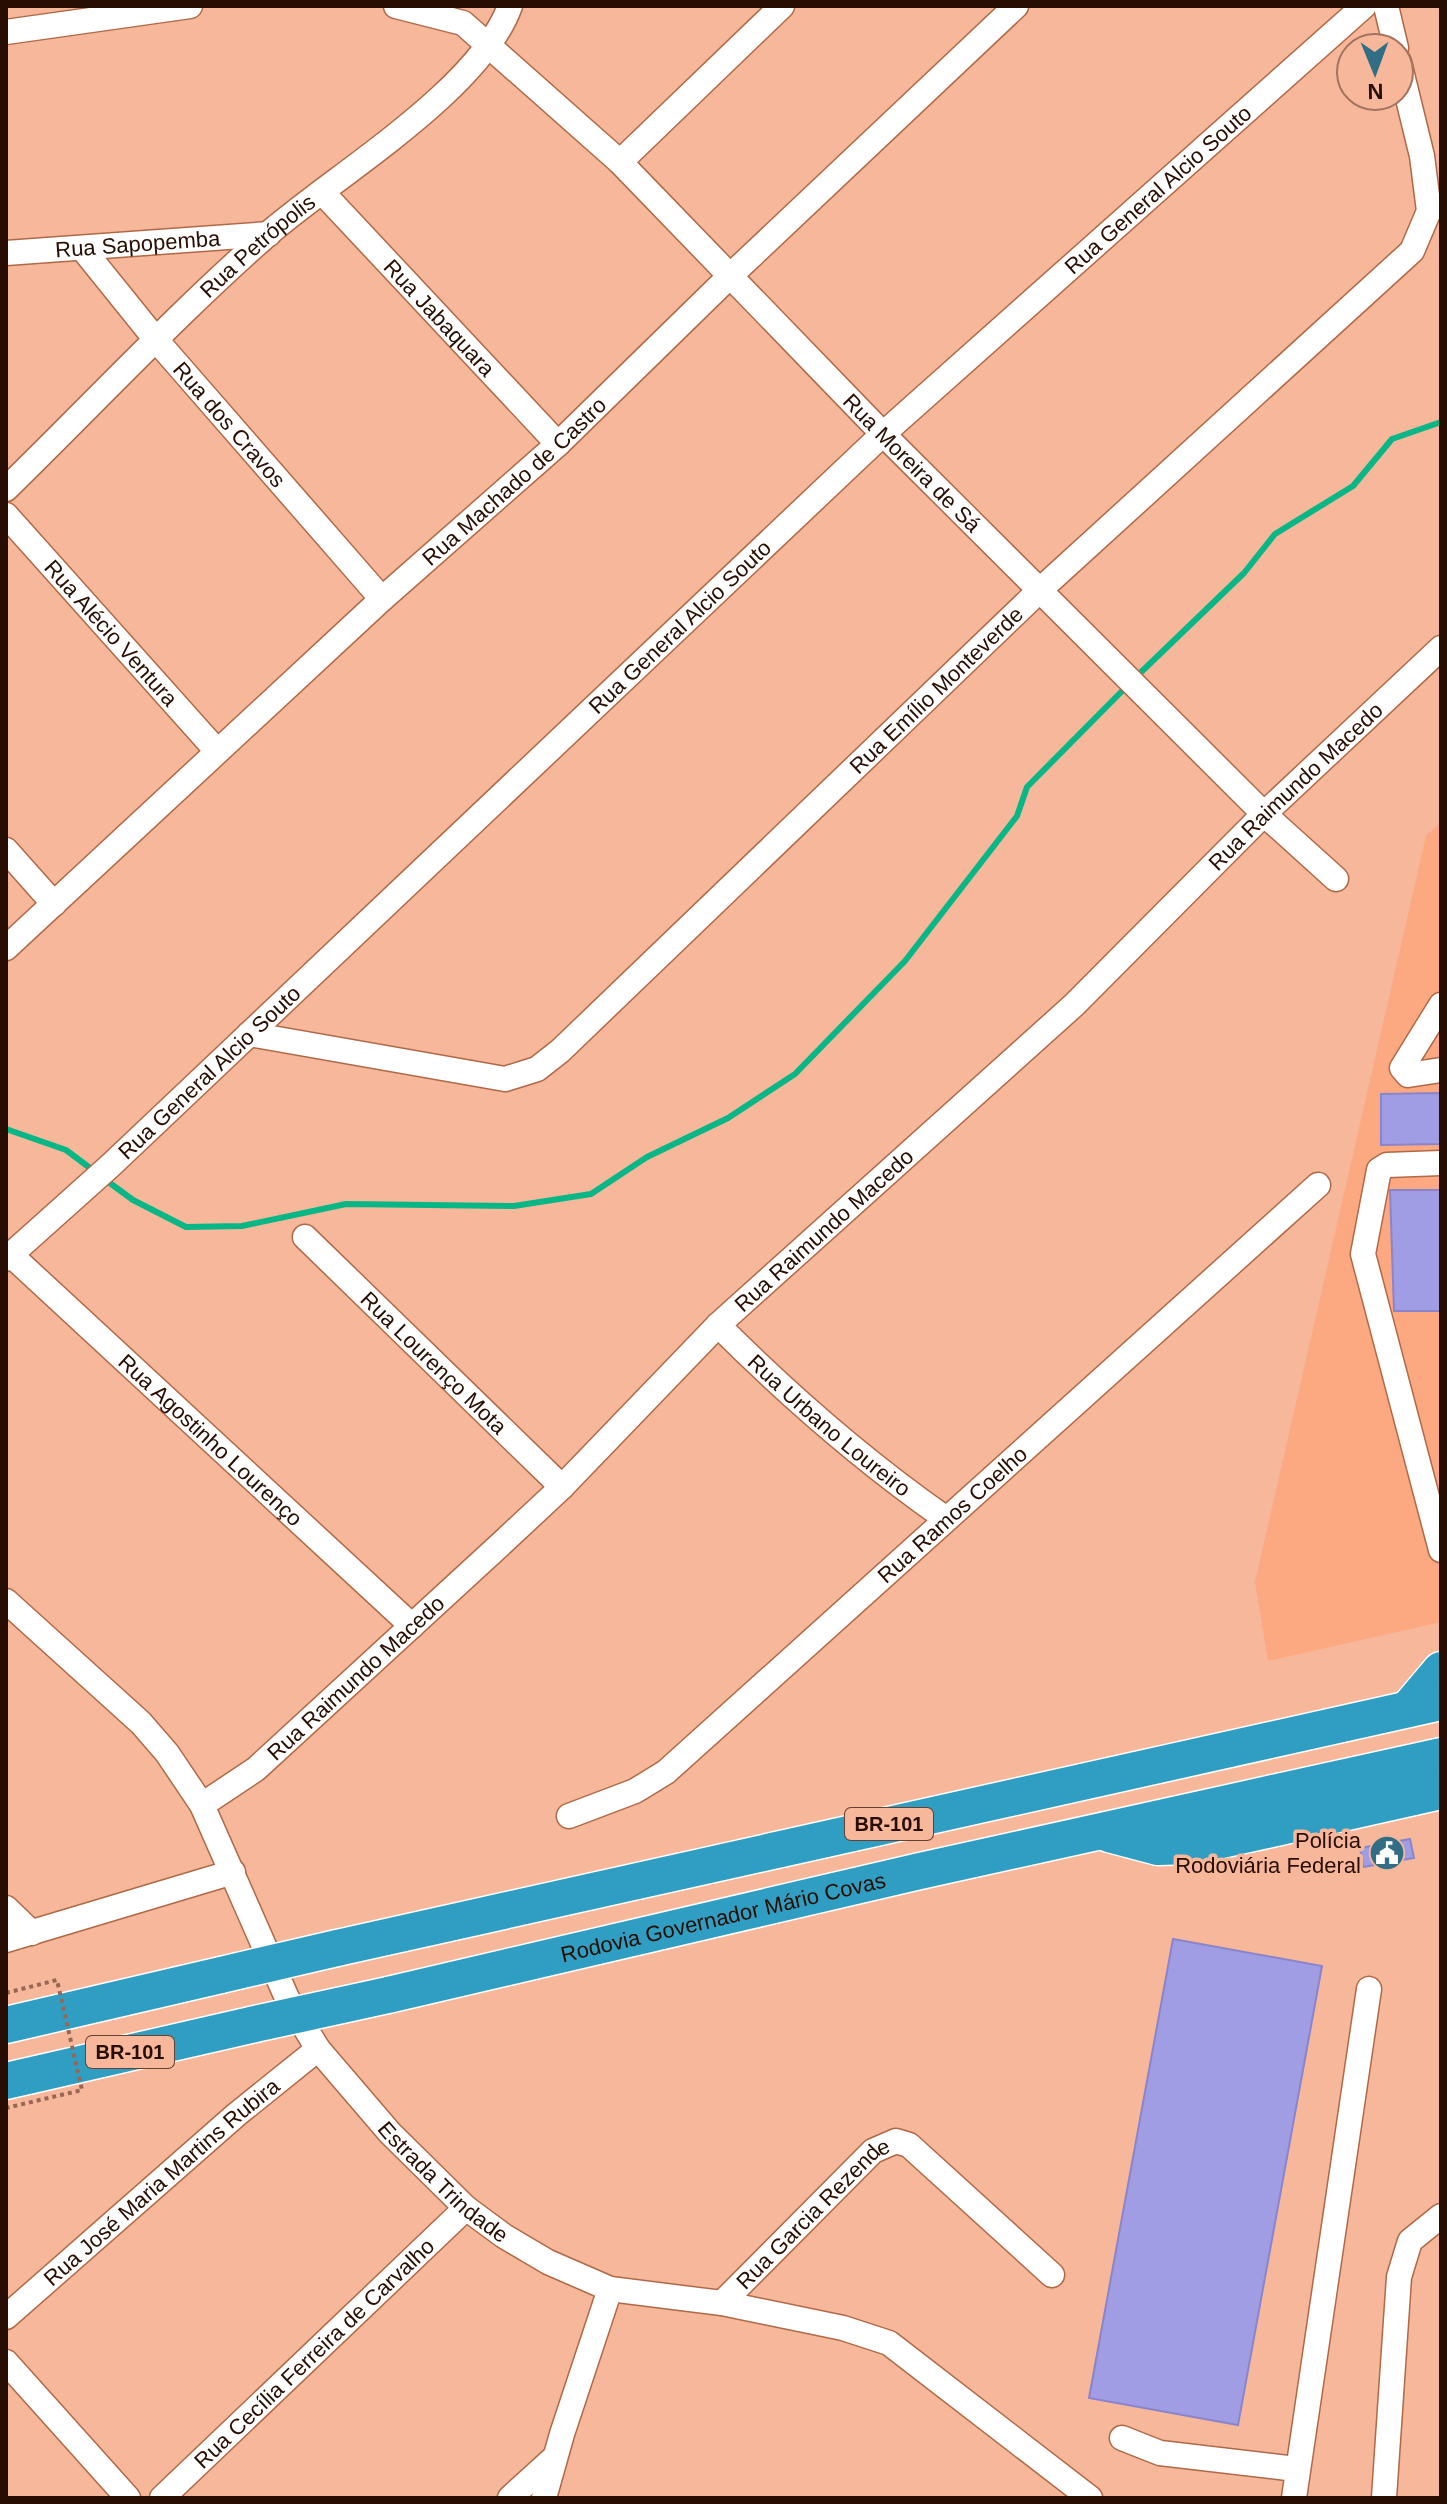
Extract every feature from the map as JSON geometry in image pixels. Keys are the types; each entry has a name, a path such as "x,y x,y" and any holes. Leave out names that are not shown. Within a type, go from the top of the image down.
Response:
{"highway":[{"path":"1424,1706 1441,1670"},
{"name":"BR-101","path":"6,2025 337,1948 1424,1706"},
{"name":"Rodovia Governador Mário Covas","path":"6,2081 906,1874 1104,1833 1441,1756"},
{"path":"1104,1833 1158,1847 1195,1846 1441,1791"}],"street":[{"path":"6,32 190,6"},
{"name":"Rua Moreira de Sá","path":"396,6 463,23 491,44 620,162 883,434 1264,814 1336,879"},
{"name":"Rua Petrópolis","path":"6,489 269,234 393,137 491,44 510,6"},
{"path":"620,162 782,6"},
{"name":"Rua Machado de Castro","path":"6,948 382,599 558,444 730,276 1016,6"},
{"name":"Rua General Alcio Souto","path":"9,1257 90,1185 883,434 1364,6"},
{"path":"1386,6 1392,32"},
{"name":"Rua Emílio Monteverde","path":"249,1034 505,1079 537,1069 1041,589 1412,251 1429,211 1422,156 1411,112"},
{"name":"Rua Jabaquara","path":"322,192 558,444"},
{"name":"Rua Sapopemba","path":"6,253 269,234"},
{"name":"Rua dos Cravos","path":"82,248 157,341 382,599"},
{"name":"Rua Alécio Ventura","path":"6,515 217,751"},
{"name":"Rua Raimundo Macedo","path":"202,1805 256,1769 562,1487 718,1325 1074,1005 1264,814 1441,648"},
{"path":"6,850 54,904"},
{"path":"1441,1005 1402,1068 1408,1075 1441,1070"},
{"path":"1441,1163 1387,1165 1379,1170 1363,1254 1441,1550"},
{"name":"Rua Ramos Coelho","path":"569,1816 635,1791 666,1772 1318,1185"},
{"name":"Rua Lourenço Mota","path":"305,1237 562,1487"},
{"name":"Rua Agostinho Lourenço","path":"9,1257 412,1626"},
{"name":"Rua Urbano Loureiro","path":"718,1325 795,1402 885,1475 945,1518"},
{"name":"Estrada Trindade","path":"6,1601 141,1723 202,1805 287,1998 318,2049 390,2133 466,2208 548,2262 610,2289 722,2303 843,2328 889,2343 1090,2498"},
{"path":"6,1940 233,1872"},
{"path":"6,1908 32,1933"},
{"path":"1294,2498 1369,1989"},
{"name":"Rua José Maria Martins Rubira","path":"6,2317 236,2115 318,2049"},
{"name":"Rua Garcia Rezende","path":"722,2303 873,2151 896,2141 909,2145 1052,2275"},
{"name":"Rua Cecília Ferreira de Carvalho","path":"162,2498 466,2208"},
{"path":"1384,2498 1399,2277 1410,2241 1441,2216"},
{"path":"544,2498 610,2289"},
{"path":"6,2362 128,2498"},
{"path":"1122,2438 1160,2453 1296,2469"},
{"path":"510,2498 555,2457"}],"path":[{"path":"6,1993 57,1980 82,2090 6,2108"},
{"path":"6,2146 6,2154"}],"shaded area":[{"path":"1441,822 1441,1622 1268,1661 1255,1582 1426,836"}],"building":[{"path":"1441,1093 1441,1144 1381,1145 1381,1094"},
{"path":"1390,1190 1441,1190 1441,1311 1394,1311"},
{"name":"Polícia Rodoviária Federal","path":"1410,1839 1414,1858 1363,1867 1360,1848"},
{"path":"1173,1939 1322,1966 1238,2425 1089,2398"}],"waterway":[{"path":"1136,677 1244,573 1275,534 1353,486 1392,439 1441,422"},
{"path":"103,1178 133,1200 186,1227 242,1226 346,1204 514,1206 591,1194 647,1157 728,1118 795,1074 905,961 1017,816 1027,787 1128,685"},
{"path":"6,1129 66,1150 94,1171"}],"place":[{"name":"Polícia Rodoviária Federal","path":"1387,1853"}]}
